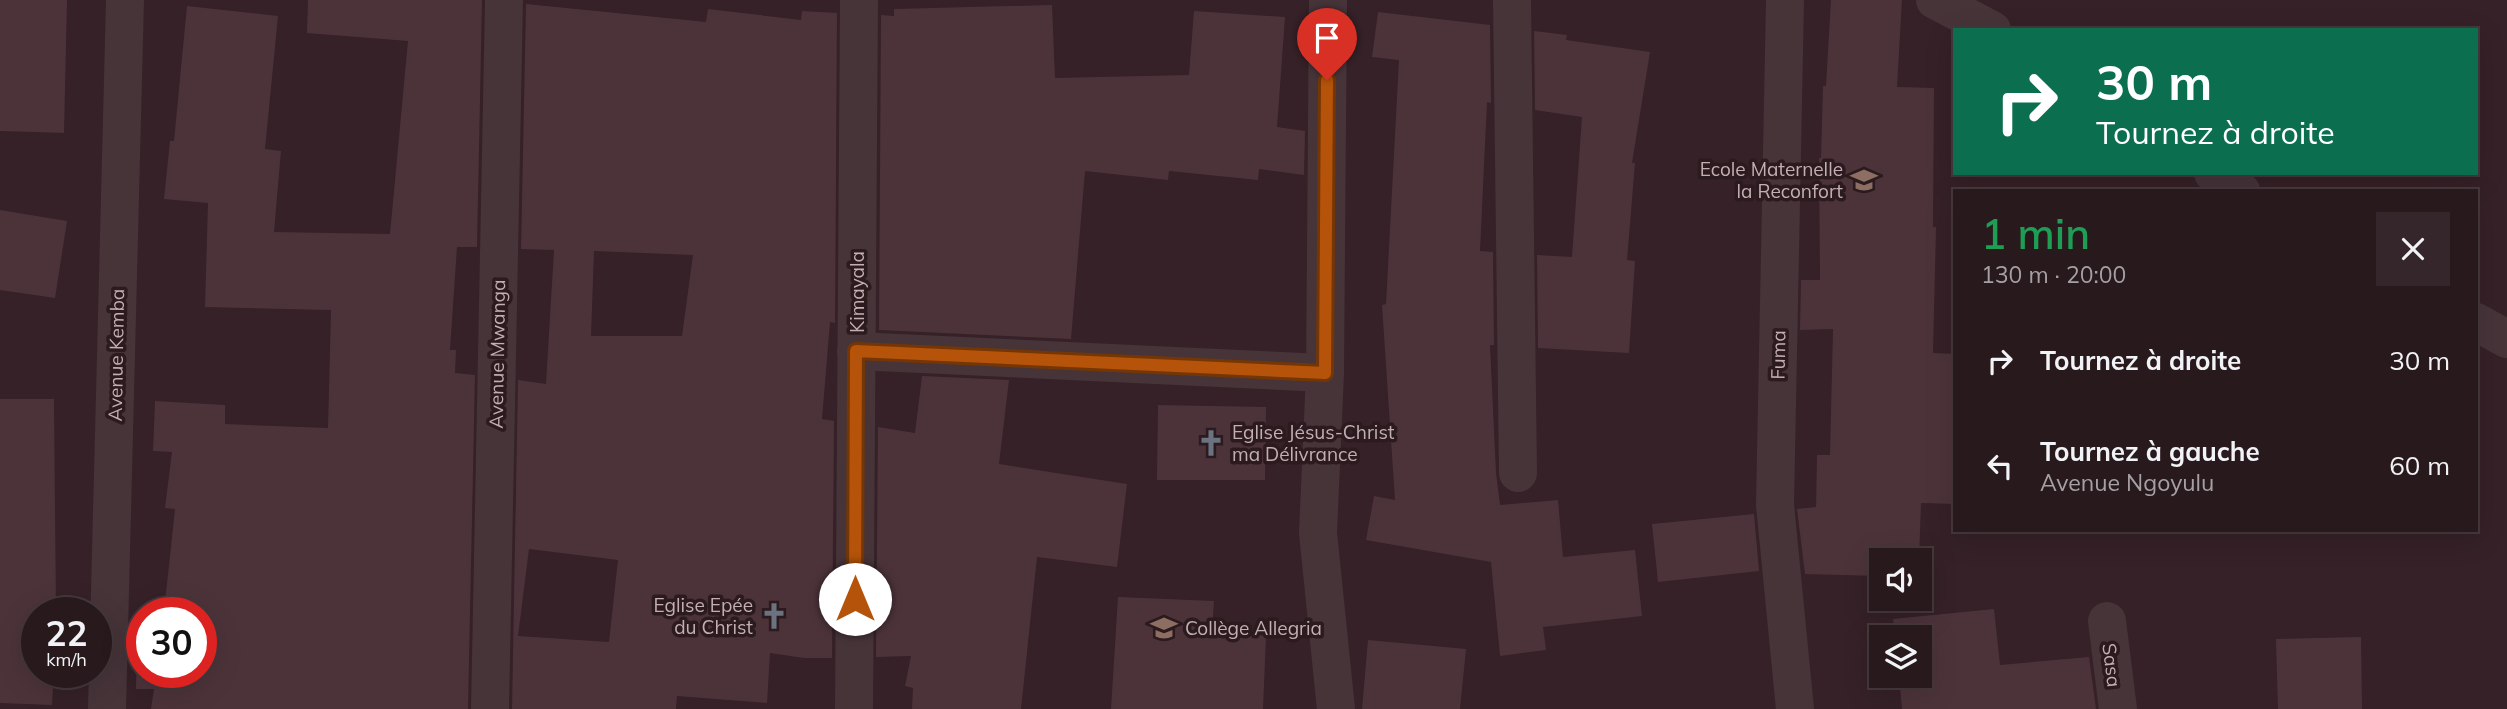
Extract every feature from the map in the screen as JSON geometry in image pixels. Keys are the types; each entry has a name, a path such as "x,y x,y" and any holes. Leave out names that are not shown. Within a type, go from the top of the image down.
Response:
{"street":[{"name":"Avenue Kemba","path":"107,709 125,0"},
{"name":"Avenue Mwanga","path":"490,709 504,0"},
{"name":"Kimayala","path":"854,709 859,0"},
{"path":"1328,0 1325,373 1318,533 1336,709"},
{"path":"1512,0 1518,473"},
{"name":"Fuma","path":"1785,0 1775,505 1794,709"},
{"path":"1935,0 1988,28"},
{"path":"2216,175 2238,189"},
{"path":"2478,323 2507,339"},
{"path":"856,351 1325,373"},
{"name":"Sasa","path":"2107,621 2118,709"}],"building":[{"path":"0,0 67,0 64,133 0,131"},
{"path":"308,0 482,0 477,247 457,247 450,350 456,350 455,373 475,375 468,709 151,709 154,689 136,689 217,688 217,597 166,597 175,509 165,508 172,452 153,451 155,401 225,405 225,424 328,428 331,310 205,307 208,203 164,199 170,141 174,141 187,6 278,16 265,149 281,151 274,232 390,234 408,41 307,33"},
{"path":"1831,0 1902,0 1897,87 1934,88 1933,227 1936,227 1933,353 1953,354 1953,504 1921,503 1919,548 1869,548 1869,576 1805,574 1797,509 1816,507 1817,455 1830,455 1833,329 1800,330 1801,280 1820,280 1819,158 1823,86 1826,86"},
{"path":"526,4 706,22 708,9 801,20 802,11 837,13 835,323 830,322 822,419 834,421 832,658 804,658 770,653 767,703 677,696 676,709 512,709 518,380 546,384 554,250 521,249","holes":["594,251 693,255 682,336 591,336","529,549 618,560 609,642 518,636"]},
{"path":"1052,5 1055,78 1189,75 1194,11 1285,17 1277,127 1305,131 1304,175 1259,169 1258,180 1169,171 1168,180 1085,171 1071,339 879,330 881,15 894,16 894,9"},
{"path":"1378,12 1490,25 1491,103 1487,102 1480,251 1493,252 1494,345 1490,345 1500,505 1558,500 1563,557 1635,550 1642,616 1543,627 1546,650 1500,656 1491,562 1366,540 1374,496 1395,500 1382,305 1386,304 1399,60 1372,57"},
{"path":"1534,31 1567,35 1566,40 1650,52 1632,163 1635,163 1627,260 1635,261 1629,353 1538,348 1537,255 1572,257 1582,117 1535,110"},
{"path":"0,210 67,221 55,298 0,290"},
{"path":"922,376 1009,380 999,464 1127,484 1117,567 1037,557 1021,709 912,709 913,688 905,686 911,656 876,657 878,427 915,433"},
{"path":"0,399 54,399 56,597 21,597 21,688 53,688 52,705 0,703"},
{"name":"Eglise Jésus-Christ ma Délivrance","path":"1158,405 1266,407 1265,480 1157,480"},
{"path":"1754,514 1759,571 1658,582 1652,524"},
{"path":"1118,597 1214,601 1212,630 1266,636 1263,709 1111,709"},
{"path":"1994,609 2000,665 2089,657 2096,709 1902,709 1900,688 1932,688 1932,625 1894,625 1893,619"},
{"path":"2361,637 2362,709 2278,709 2276,639"},
{"path":"1368,640 1466,649 1460,709 1362,709"}],"place":[{"name":"Ecole Maternelle la Reconfort","path":"1864,180"},
{"name":"Eglise Jésus-Christ ma Délivrance","path":"1211,443"},
{"name":"Eglise Epée du Christ","path":"774,616"},
{"name":"Collège Allegria","path":"1164,628"}],"route":[{"path":"855,599 856,351 1325,373 1327,80"}]}
